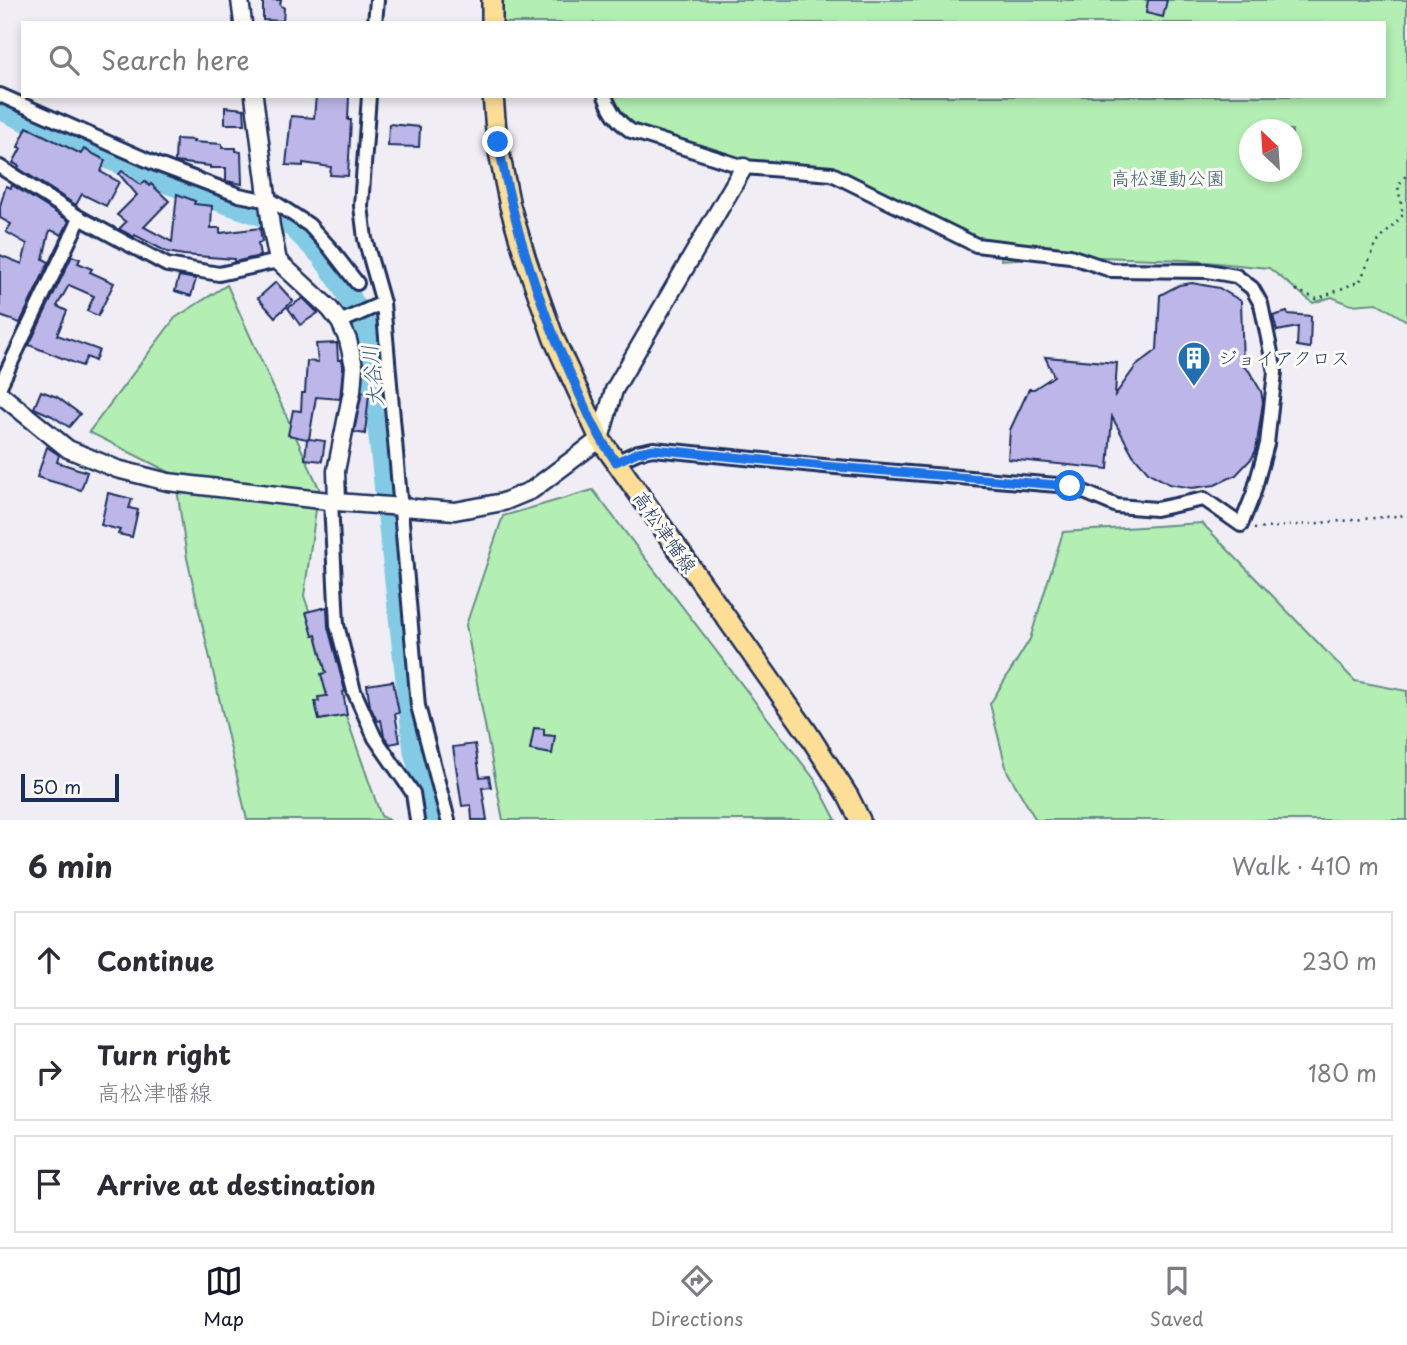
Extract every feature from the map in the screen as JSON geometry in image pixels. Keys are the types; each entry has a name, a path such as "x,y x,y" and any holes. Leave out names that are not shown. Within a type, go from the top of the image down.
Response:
{"main road":[{"path":"492,0 492,21"},
{"name":"高松津幡線","path":"493,98 510,206 526,260 554,339 600,439 807,732 848,796 860,820"}],"street":[{"path":"240,0 243,21"},
{"path":"375,21 377,0"},
{"path":"0,95 156,164 239,195 268,204 274,202 309,225 356,283"},
{"path":"254,98 278,261 330,309 346,320 354,366 352,391 336,471 334,501 337,625 354,691 375,738 413,793 416,820"},
{"path":"369,98 360,206 380,304 418,706 448,820"},
{"path":"606,98 612,114 631,131 744,167 832,174 976,245 1070,256 1111,270 1208,271 1236,276 1252,288 1261,304 1275,372 1267,444 1241,526 1204,499 1156,509 1117,506 1070,486 653,449 638,452 616,462"},
{"path":"0,167 80,218 167,265 219,274 278,261"},
{"path":"0,394 68,449 117,469 168,482 334,501 455,510 503,502 532,490 600,439 614,390 744,167"},
{"path":"0,386 80,218"},
{"path":"346,320 380,304"}],"path":[{"path":"1296,290 1317,299 1360,281 1377,243 1403,215 1398,186 1407,174"},
{"path":"1241,526 1256,530 1407,514"}],"green space":[{"name":"高松運動公園","path":"503,0 1407,0 1407,321 1377,303 1351,305 1332,297 1313,303 1269,268 1185,260 1070,256 1001,260 1003,241 971,236 835,169 756,165 631,127 622,121 610,98 1386,98 1386,21 502,21"},
{"path":"227,285 319,488 304,596 381,816 390,820 247,820 187,558 175,475 89,432 175,318"},
{"path":"593,490 815,780 836,820 503,820 466,625 503,516"},
{"path":"1202,523 1355,681 1407,691 1407,820 1036,820 1007,771 990,704 1030,639 1063,532"}],"building":[{"path":"263,0 281,0 280,5 284,8 283,21 263,20"},
{"path":"1148,0 1167,0 1163,17 1146,13"},
{"path":"316,98 349,98 348,120 351,120 348,176 330,175 331,167 303,163 303,166 286,165 291,116 314,118"},
{"path":"225,107 244,109 245,124 225,124"},
{"path":"389,124 420,127 419,147 388,146"},
{"path":"27,127 81,154 84,149 105,160 101,172 119,182 106,206 82,194 76,205 13,163"},
{"path":"176,139 236,148 236,151 241,152 242,184 226,181 226,168 175,162"},
{"path":"122,171 141,185 145,181 149,186 151,184 169,201 144,227 172,242 177,194 195,201 194,204 212,206 211,228 220,228 220,233 260,228 260,256 234,262 234,259 167,252 119,229 126,222 117,215 137,195 119,174"},
{"path":"12,185 69,221 62,235 51,230 49,233 43,259 49,262 20,323 0,316 0,255 22,264 27,244 6,232 11,224 0,218 0,206 6,186 11,188"},
{"path":"72,256 80,259 78,263 92,269 90,272 114,283 98,316 87,311 94,296 69,285 57,306 67,311 57,335 99,350 95,361 87,357 82,366 29,345"},
{"path":"179,276 196,279 191,296 175,291"},
{"path":"276,282 293,301 275,317 258,298"},
{"name":"ジョイアクロス","path":"1192,283 1219,288 1241,301 1243,366 1261,391 1263,402 1256,450 1236,475 1215,485 1192,488 1169,484 1149,473 1133,455 1112,417 1108,469 1008,459 1010,430 1029,389 1034,389 1054,376 1045,357 1117,363 1115,395 1136,366 1157,350 1160,295 1179,285"},
{"path":"303,298 318,313 300,325 288,308"},
{"path":"1287,312 1311,316 1310,348 1297,346 1298,327 1277,331 1273,316"},
{"path":"337,343 338,360 342,360 343,367 340,399 316,397 309,439 325,441 322,461 305,459 307,439 288,435 293,410 301,411 307,361 318,362 316,344"},
{"path":"41,391 57,397 80,414 69,427 34,408"},
{"path":"362,392 369,393 365,434 354,432"},
{"path":"47,447 59,455 57,462 87,472 81,490 37,477"},
{"path":"108,493 132,499 129,508 138,510 132,537 118,534 120,530 101,525"},
{"path":"327,607 328,627 345,691 347,715 319,720 315,702 319,701 318,697 327,696 321,674 326,673 316,635 313,636 306,612"},
{"path":"393,681 399,713 395,714 400,742 390,744 384,736 381,720 377,721 370,706 367,685"},
{"path":"534,728 544,729 544,735 555,736 552,754 530,750"},
{"path":"475,744 480,777 489,776 491,787 482,788 487,820 472,820 471,805 462,806 453,747"}],"waterway":[{"name":"大谷川","path":"0,108 164,181 292,225 322,255 339,279 368,330 415,752 434,820"}],"place":[{"name":"ジョイアクロス","path":"1194,388"}],"route":[{"path":"498,142 510,206 531,277 554,339 600,439 616,462 638,452 653,449 1070,486"}]}
